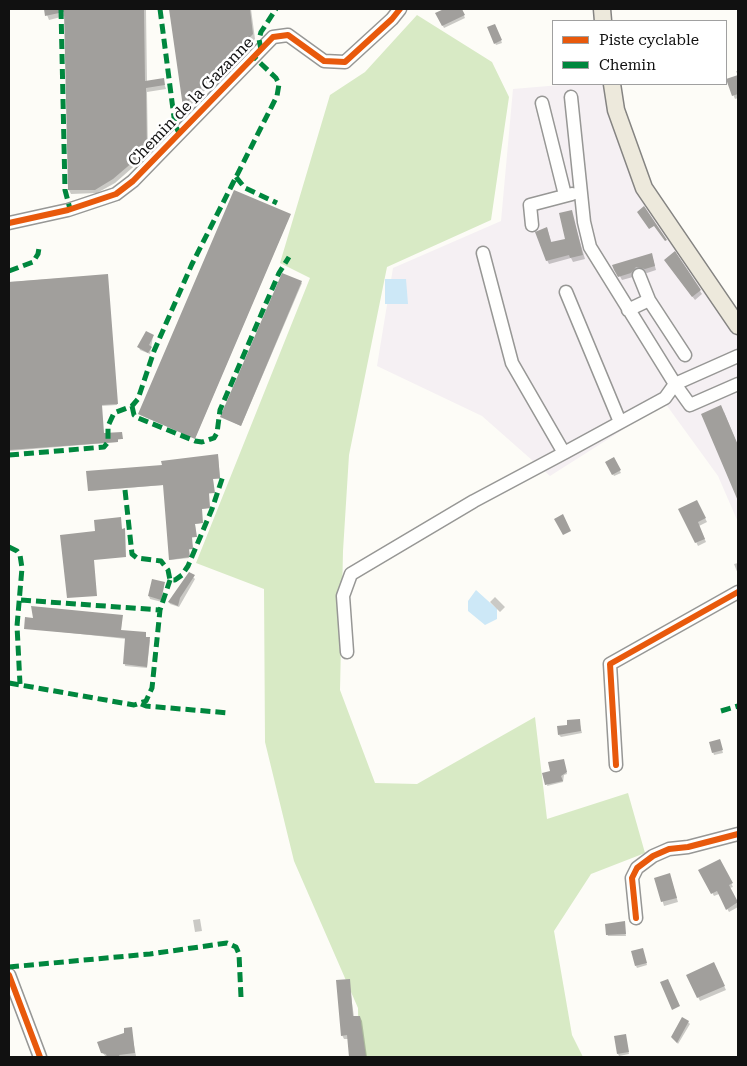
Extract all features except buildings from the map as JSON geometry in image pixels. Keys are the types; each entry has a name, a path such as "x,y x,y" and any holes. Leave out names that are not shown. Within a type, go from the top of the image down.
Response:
{"main road":[{"path":"612,85 616,110 644,188 738,326"}],"street":[{"name":"Chemin de la Gazanne","path":"9,223 68,210 116,194 134,181 273,37 288,35 324,62 345,62 392,19 400,9"},
{"path":"571,97 581,191 590,247 628,310 690,405 738,384"},
{"path":"542,103 566,195"},
{"path":"532,225 530,204 581,191"},
{"path":"483,253 512,363 564,453"},
{"path":"639,275 649,300 685,355"},
{"path":"566,292 620,422"},
{"path":"628,310 649,300"},
{"path":"347,652 343,596 351,574 474,502 665,398 675,384 738,356"},
{"path":"616,765 610,664 738,592"},
{"path":"636,918 632,878 637,868 653,856 669,849 688,847 738,834"},
{"path":"9,975 40,1057"}],"shaded area":[{"path":"560,85 603,85 635,186 738,338 738,522 718,476 665,403 550,476 482,416 377,366 393,268 501,221 513,89"}],"green space":[{"path":"417,15 492,62 509,97 491,220 387,267 349,455 343,551 340,690 375,783 417,784 535,717 547,819 628,793 645,853 591,874 554,931 572,1035 583,1057 359,1057 358,1008 294,861 265,742 264,589 196,563 310,278 280,263 330,95 365,72"}],"water":[{"path":"385,279 406,279 408,304 385,304"},
{"path":"476,590 497,609 497,619 485,625 468,611 468,601"}],"marked path":[{"path":"61,9 65,190 70,209"},
{"path":"160,9 175,125 179,133"},
{"path":"261,50 259,39 261,32 276,9"},
{"path":"9,455 104,447 108,442 108,426 114,413 132,406 138,399 154,351 192,264 277,96 279,84 276,78 254,57"},
{"path":"236,177 245,188 277,203"},
{"path":"9,271 33,262 39,248"},
{"path":"132,406 134,415 138,418 195,441 202,442 214,438 217,433 220,410 279,273 289,257"},
{"path":"125,490 132,554 137,558 161,561 168,570 170,580 175,580 182,575 188,566 212,509 223,476"},
{"path":"9,547 20,555 22,568 17,626 20,684"},
{"path":"9,683 134,705 146,701 152,688 160,610 170,580"},
{"path":"21,600 160,610"},
{"path":"141,704 229,713"},
{"path":"721,711 738,706"},
{"path":"9,967 150,954 227,943 236,947 239,954 241,997"}],"cycle path":[{"path":"9,223 68,210 116,194 133,181 273,37 288,35 324,61 345,62 392,19 400,9"},
{"path":"616,765 610,664 738,592"},
{"path":"636,918 632,878 637,868 653,856 669,849 688,847 738,834"},
{"path":"9,975 40,1057"}]}
